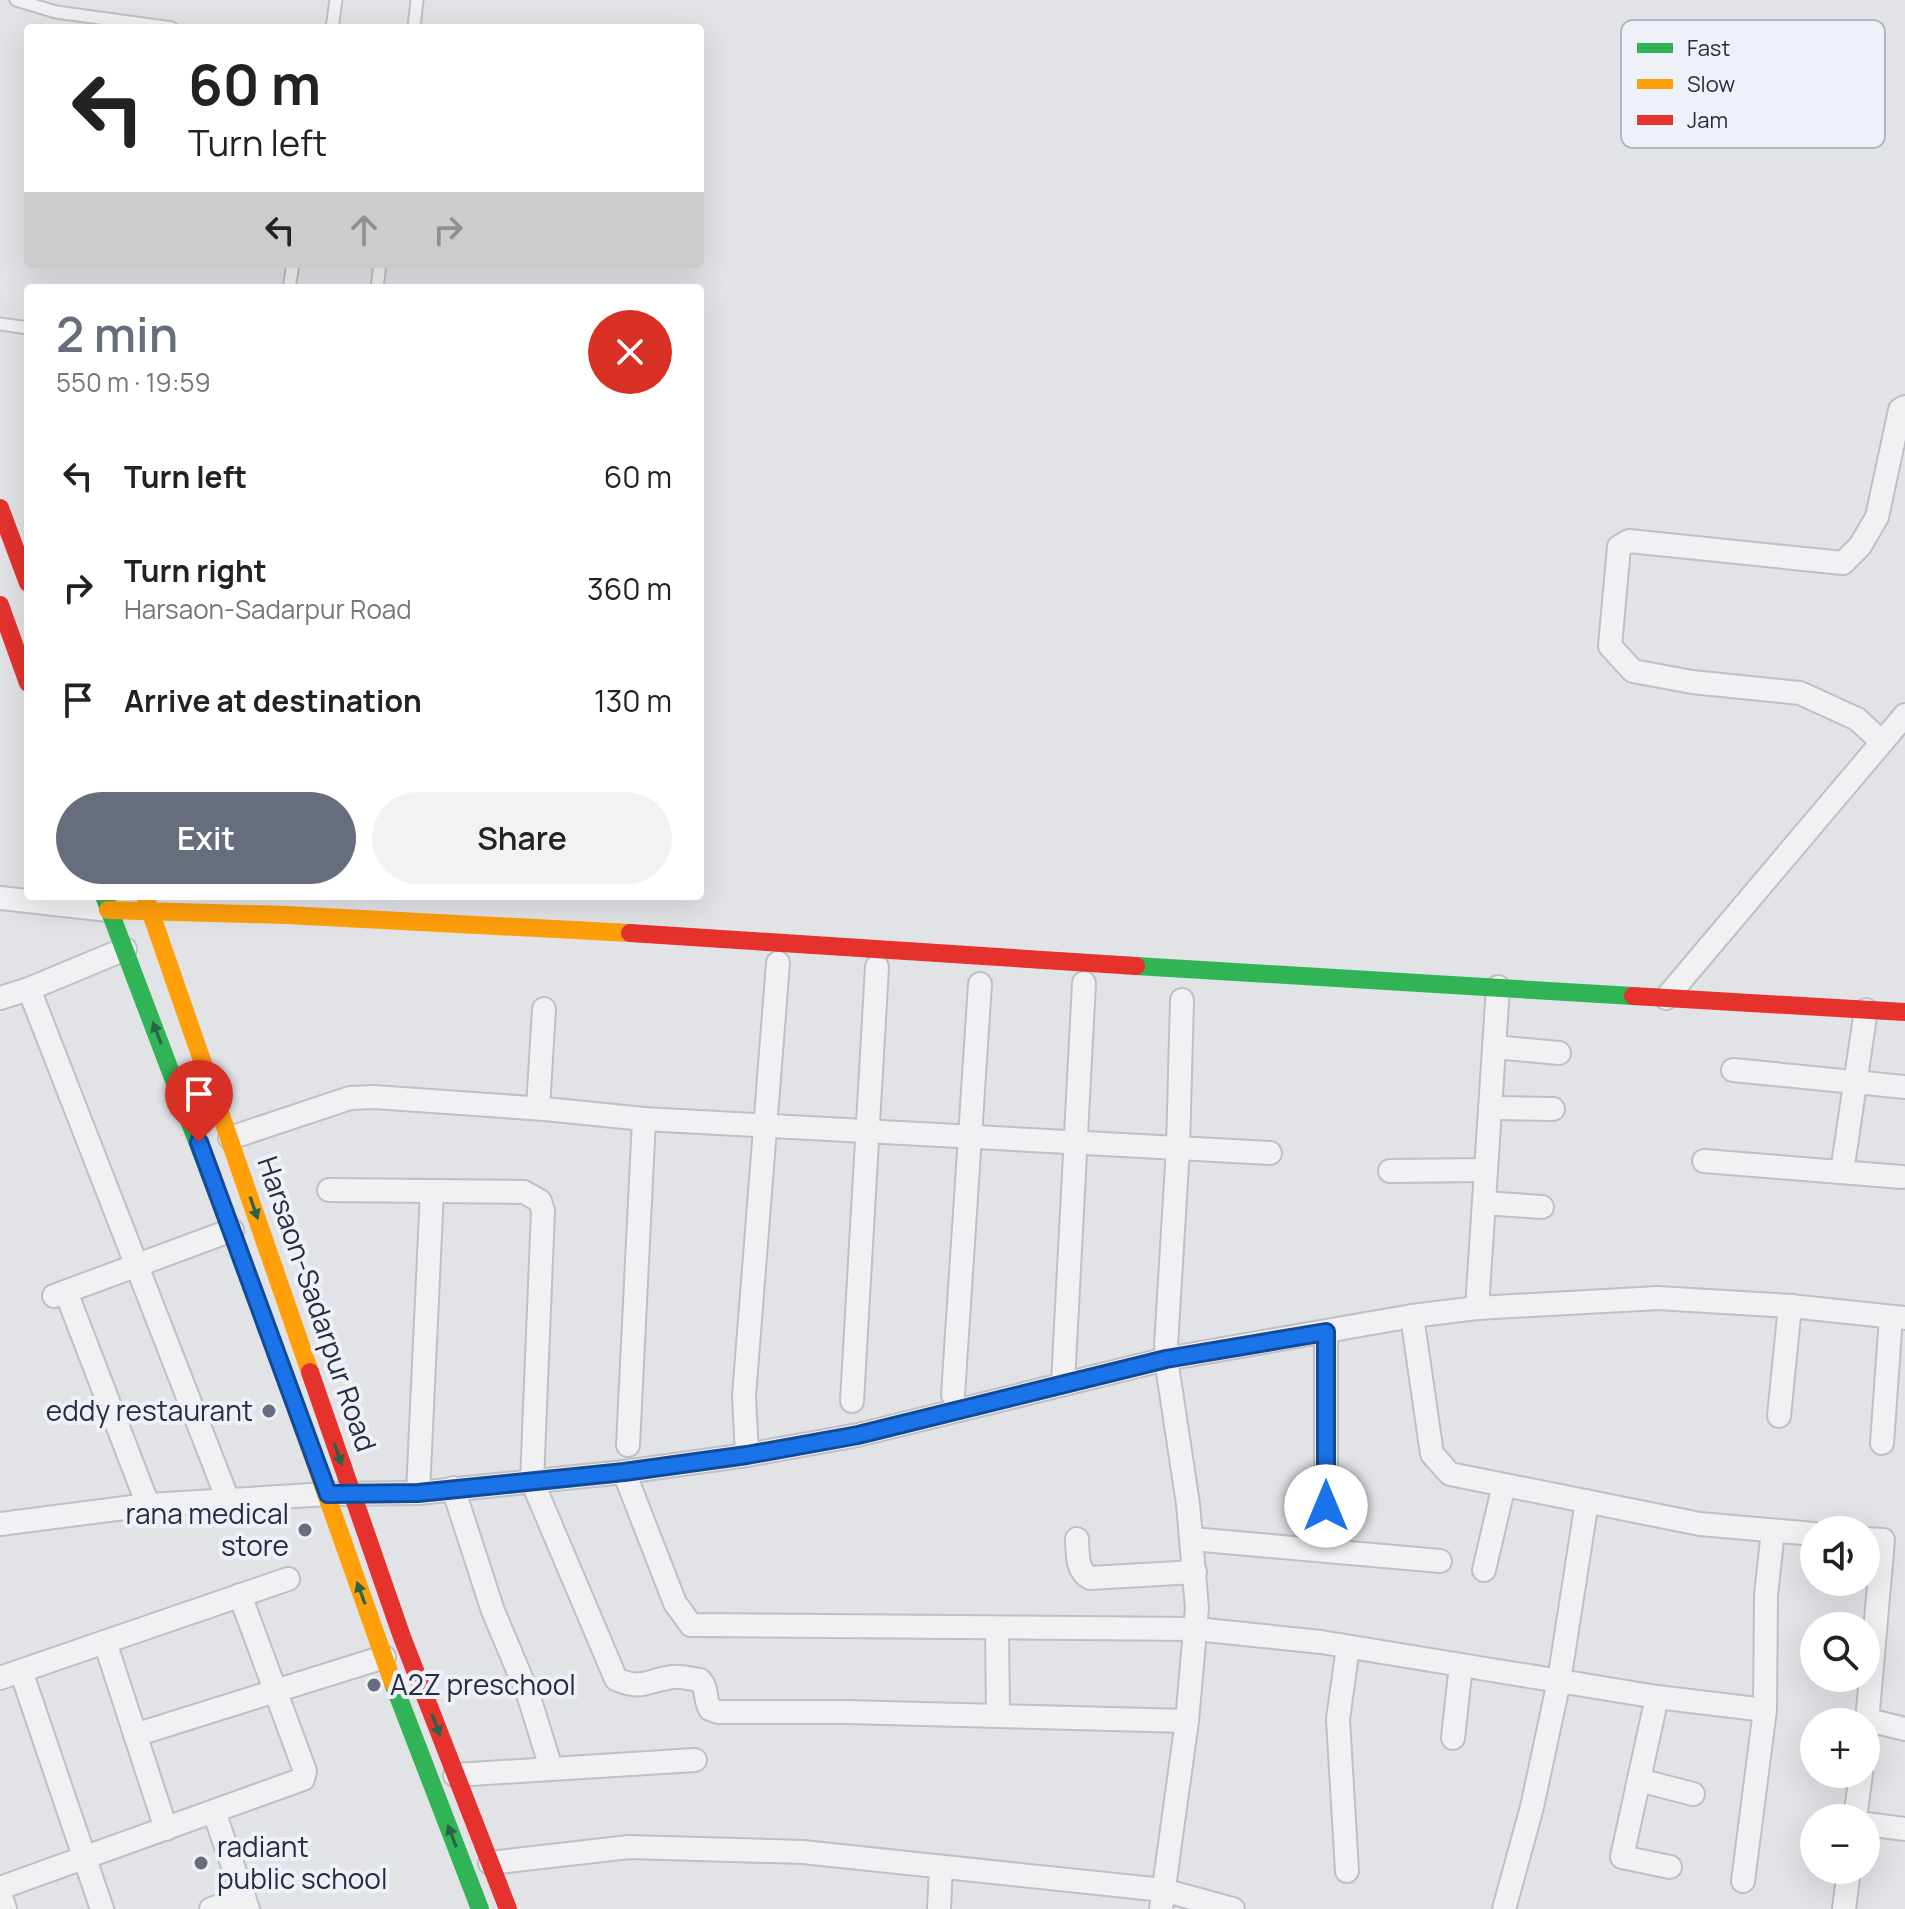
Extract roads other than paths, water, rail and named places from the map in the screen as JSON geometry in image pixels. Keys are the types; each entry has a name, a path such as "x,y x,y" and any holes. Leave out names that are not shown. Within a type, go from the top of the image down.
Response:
{"street":[{"path":"1882,742 1857,719 1800,693 1692,682 1633,671 1610,646 1619,547 1629,541 1843,563 1860,546 1877,517 1900,410 1905,407"},
{"path":"0,508 24,572"},
{"path":"0,605 24,672"},
{"path":"1666,998 1905,715"},
{"path":"0,898 24,899"},
{"path":"42,900 288,910 1149,967 1905,1012"},
{"name":"Harsaon-Sadarpur Road","path":"106,903 232,1230 384,1657 480,1909"},
{"name":"Harsaon-Sadarpur Road","path":"148,904 402,1637 508,1909"},
{"path":"0,998 125,949"},
{"path":"747,1455 744,1396 778,963"},
{"path":"852,1401 877,967"},
{"path":"1063,1383 1084,983"},
{"path":"953,1395 980,984"},
{"path":"1477,1308 1498,987"},
{"path":"29,989 228,1500"},
{"path":"1162,1900 1187,1721 1196,1629 1192,1539 1166,1352 1178,1148 1182,1000"},
{"path":"538,1108 544,1009"},
{"path":"1842,1172 1866,1010"},
{"path":"1494,1047 1559,1053"},
{"path":"1733,1070 1905,1087"},
{"path":"230,1138 350,1098 538,1108 644,1119 1270,1153"},
{"path":"1490,1108 1553,1109"},
{"path":"628,1445 644,1119"},
{"path":"1704,1161 1902,1177"},
{"path":"1390,1171 1486,1170"},
{"path":"329,1190 524,1192 540,1201 543,1211 532,1481 616,1679 629,1686 674,1677 700,1680 705,1685 707,1704 718,1712 1187,1721"},
{"path":"418,1493 432,1191"},
{"path":"1484,1203 1542,1207"},
{"path":"148,1505 59,1294 232,1230"},
{"path":"0,1524 148,1505 328,1494 418,1493 624,1472 747,1455 858,1435 1063,1383 1166,1352 1326,1332 1477,1308 1658,1298 1790,1306 1898,1317 1882,1443"},
{"path":"1779,1416 1790,1306"},
{"path":"1412,1316 1432,1454 1450,1474 1700,1524 1800,1533"},
{"path":"1326,1332 1326,1506"},
{"path":"624,1472 675,1603 691,1625 1196,1629 1348,1647 1657,1697 1765,1710"},
{"path":"1484,1570 1504,1485"},
{"path":"453,1488 493,1611 528,1694 551,1768"},
{"path":"1504,1909 1532,1807 1559,1681 1587,1501"},
{"path":"1743,1881 1765,1710 1766,1595 1773,1531"},
{"path":"1077,1539 1080,1568 1090,1578 1195,1572"},
{"path":"1192,1539 1440,1561"},
{"path":"1880,1540 1883,1540 1880,1575"},
{"path":"102,1909 10,1675 288,1579"},
{"path":"5,1909 0,1890 303,1779 305,1771 240,1595"},
{"path":"1869,1708 1878,1596"},
{"path":"997,1628 998,1716"},
{"path":"105,1642 166,1829"},
{"path":"1347,1871 1338,1719 1348,1647"},
{"path":"135,1735 384,1657"},
{"path":"1453,1738 1461,1665"},
{"path":"1657,1697 1622,1857 1670,1867"},
{"path":"1880,1728 1905,1729"},
{"path":"455,1775 695,1760"},
{"path":"1639,1780 1693,1794"},
{"path":"211,1909 246,1904 214,1812"},
{"path":"1880,1826 1905,1829"},
{"path":"490,1863 629,1847 803,1852 941,1867 1233,1909"},
{"path":"939,1909 941,1867"},
{"path":"1844,1909 1847,1884"}],"lane":[{"path":"16,0 56,12 143,24"},
{"path":"56,12 62,0"},
{"path":"333,24 336,0"},
{"path":"414,24 417,0"},
{"path":"0,324 24,327"}],"place":[{"name":"eddy restaurant","path":"269,1411"},
{"name":"rana medical store","path":"305,1530"},
{"name":"A2Z preschool","path":"374,1685"},
{"name":"radiant public school","path":"201,1863"}]}
